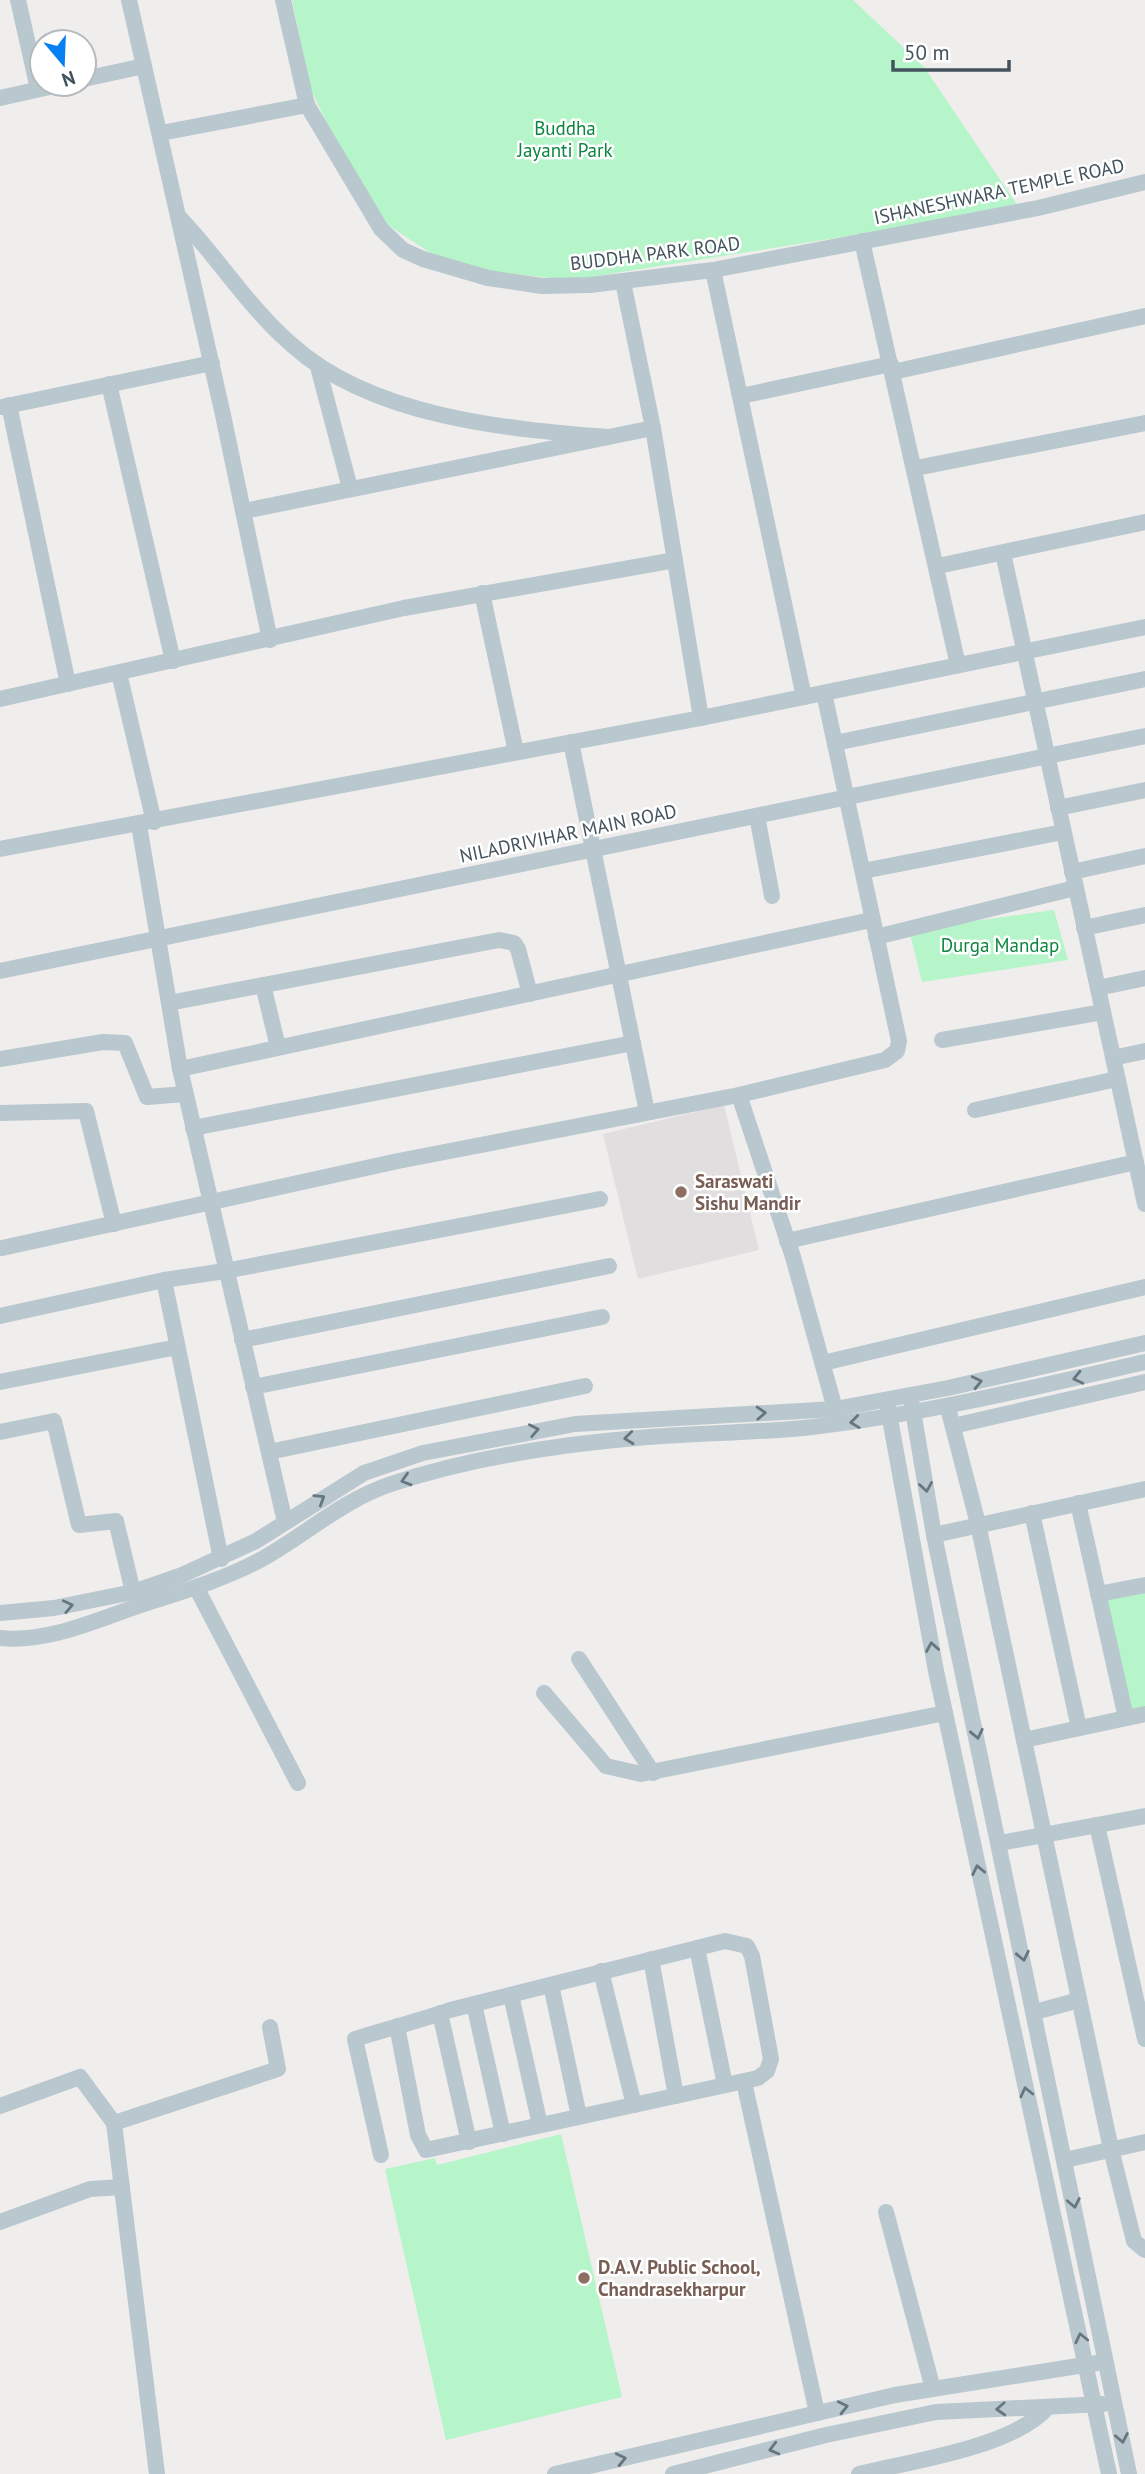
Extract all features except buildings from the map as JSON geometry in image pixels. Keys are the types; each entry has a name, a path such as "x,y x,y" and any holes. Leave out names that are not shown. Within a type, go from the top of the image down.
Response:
{"street":[{"path":"18,0 28,44"},
{"path":"129,0 212,363 270,640"},
{"name":"BUDDHA PARK ROAD","path":"283,0 307,105 381,229 403,250 452,270 542,286 623,282 713,270 862,242"},
{"path":"98,76 144,66"},
{"path":"0,98 28,91"},
{"path":"161,133 307,105"},
{"name":"ISHANESHWARA TEMPLE ROAD","path":"862,242 1038,208 1145,182"},
{"path":"178,216 261,313 318,367 384,397 464,421 523,430 608,437"},
{"path":"862,242 916,468 958,665"},
{"path":"713,270 804,697"},
{"path":"623,282 653,428 701,718"},
{"path":"741,396 1145,316"},
{"path":"68,684 5,406 212,363"},
{"path":"318,367 350,488"},
{"path":"109,384 173,661"},
{"path":"916,468 1145,423"},
{"path":"244,511 653,428"},
{"path":"938,566 1145,522"},
{"path":"1003,553 1145,1204"},
{"path":"0,699 482,593 676,560"},
{"path":"482,593 516,752"},
{"path":"0,849 701,718 1145,627"},
{"path":"119,673 146,823 158,939 180,1069 285,1522"},
{"path":"835,744 1145,679"},
{"path":"2,1248 739,1095 885,1060 897,1051 899,1041 824,693"},
{"name":"NILADRIVIHAR MAIN ROAD","path":"0,971 1145,736"},
{"path":"571,742 647,1112"},
{"path":"1058,808 1145,790"},
{"path":"757,816 772,896"},
{"path":"863,871 1063,832"},
{"path":"876,937 1073,880 1145,856"},
{"path":"1084,928 1145,915"},
{"path":"180,1069 872,920"},
{"path":"169,1003 499,940 514,943 518,948 530,994"},
{"path":"1098,988 1145,978"},
{"path":"263,985 278,1047"},
{"path":"942,1040 1103,1012"},
{"path":"0,1059 103,1042 124,1043 147,1097 185,1094"},
{"path":"193,1128 633,1042"},
{"path":"1113,1058 1145,1051"},
{"path":"975,1110 1117,1079"},
{"path":"739,1095 787,1241 835,1409"},
{"path":"0,1113 86,1111 114,1224"},
{"path":"1127,1123 1145,1120"},
{"path":"787,1241 1136,1162"},
{"path":"0,1316 164,1280 225,1271 600,1199"},
{"path":"242,1340 609,1266"},
{"path":"164,1280 221,1559"},
{"path":"823,1363 1145,1287"},
{"path":"253,1387 601,1317"},
{"path":"0,1613 54,1608 133,1592 221,1559 364,1473 424,1453 575,1423 835,1409 911,1395 1145,1343"},
{"path":"0,1382 177,1347"},
{"path":"0,1638 20,1640 67,1630 196,1587 260,1560 362,1496 445,1468 535,1448 640,1437 751,1433 889,1418 948,1408 1145,1362"},
{"path":"953,1426 1145,1382"},
{"path":"269,1452 585,1386"},
{"path":"911,1395 934,1535 1129,2474"},
{"path":"887,1400 945,1713 1109,2474"},
{"path":"948,1408 978,1524 1111,2149 1134,2241 1145,2250"},
{"path":"0,1432 54,1421 79,1525 116,1521 133,1592"},
{"path":"934,1535 1145,1489"},
{"path":"1078,1503 1126,1718"},
{"path":"1032,1513 1079,1728"},
{"path":"1098,1594 1145,1585"},
{"path":"196,1587 298,1783"},
{"path":"579,1659 653,1773"},
{"path":"544,1693 606,1766 641,1774 945,1713"},
{"path":"1024,1740 1145,1714"},
{"path":"1000,1843 1145,1816"},
{"path":"1097,1825 1145,2039"},
{"path":"381,2155 355,2039 397,2026 474,2004 601,1971 725,1941 747,1945 752,1956 771,2059 767,2071 758,2078 744,2082 426,2150 422,2144 397,2026"},
{"path":"697,1948 725,2085"},
{"path":"651,1959 676,2096"},
{"path":"601,1971 634,2105"},
{"path":"551,1985 579,2116"},
{"path":"511,1995 540,2125"},
{"path":"1035,2012 1079,2000"},
{"path":"474,2004 503,2134"},
{"path":"440,2014 469,2142"},
{"path":"114,2123 278,2069 270,2027"},
{"path":"0,2106 80,2077 114,2123 157,2474"},
{"path":"744,2082 817,2413"},
{"path":"1032,2118 1056,2113"},
{"path":"1065,2160 1145,2142"},
{"path":"0,2222 90,2189 122,2187"},
{"path":"886,2212 933,2389"},
{"path":"555,2474 817,2413 933,2389 1106,2360"},
{"path":"673,2474 826,2435 936,2412 1116,2402"},
{"path":"859,2474 1002,2437 1037,2420 1048,2407"}],"shaded area":[{"name":"Saraswati Sishu Mandir","path":"724,1105 759,1250 638,1279 603,1134"}],"green space":[{"name":"Buddha Jayanti Park","path":"292,0 853,0 924,67 1020,209 571,280 493,272 432,254 388,225 341,153 311,90"},
{"name":"Durga Mandap","path":"1054,910 1068,960 922,982 909,930"},
{"path":"1145,1585 1145,1714 1126,1718 1098,1594"},
{"path":"561,2134 622,2397 446,2440 385,2169 435,2158 437,2165"}],"place":[{"name":"Saraswati Sishu Mandir","path":"681,1192"},
{"name":"D.A.V. Public School, Chandrasekharpur","path":"584,2278"}]}
